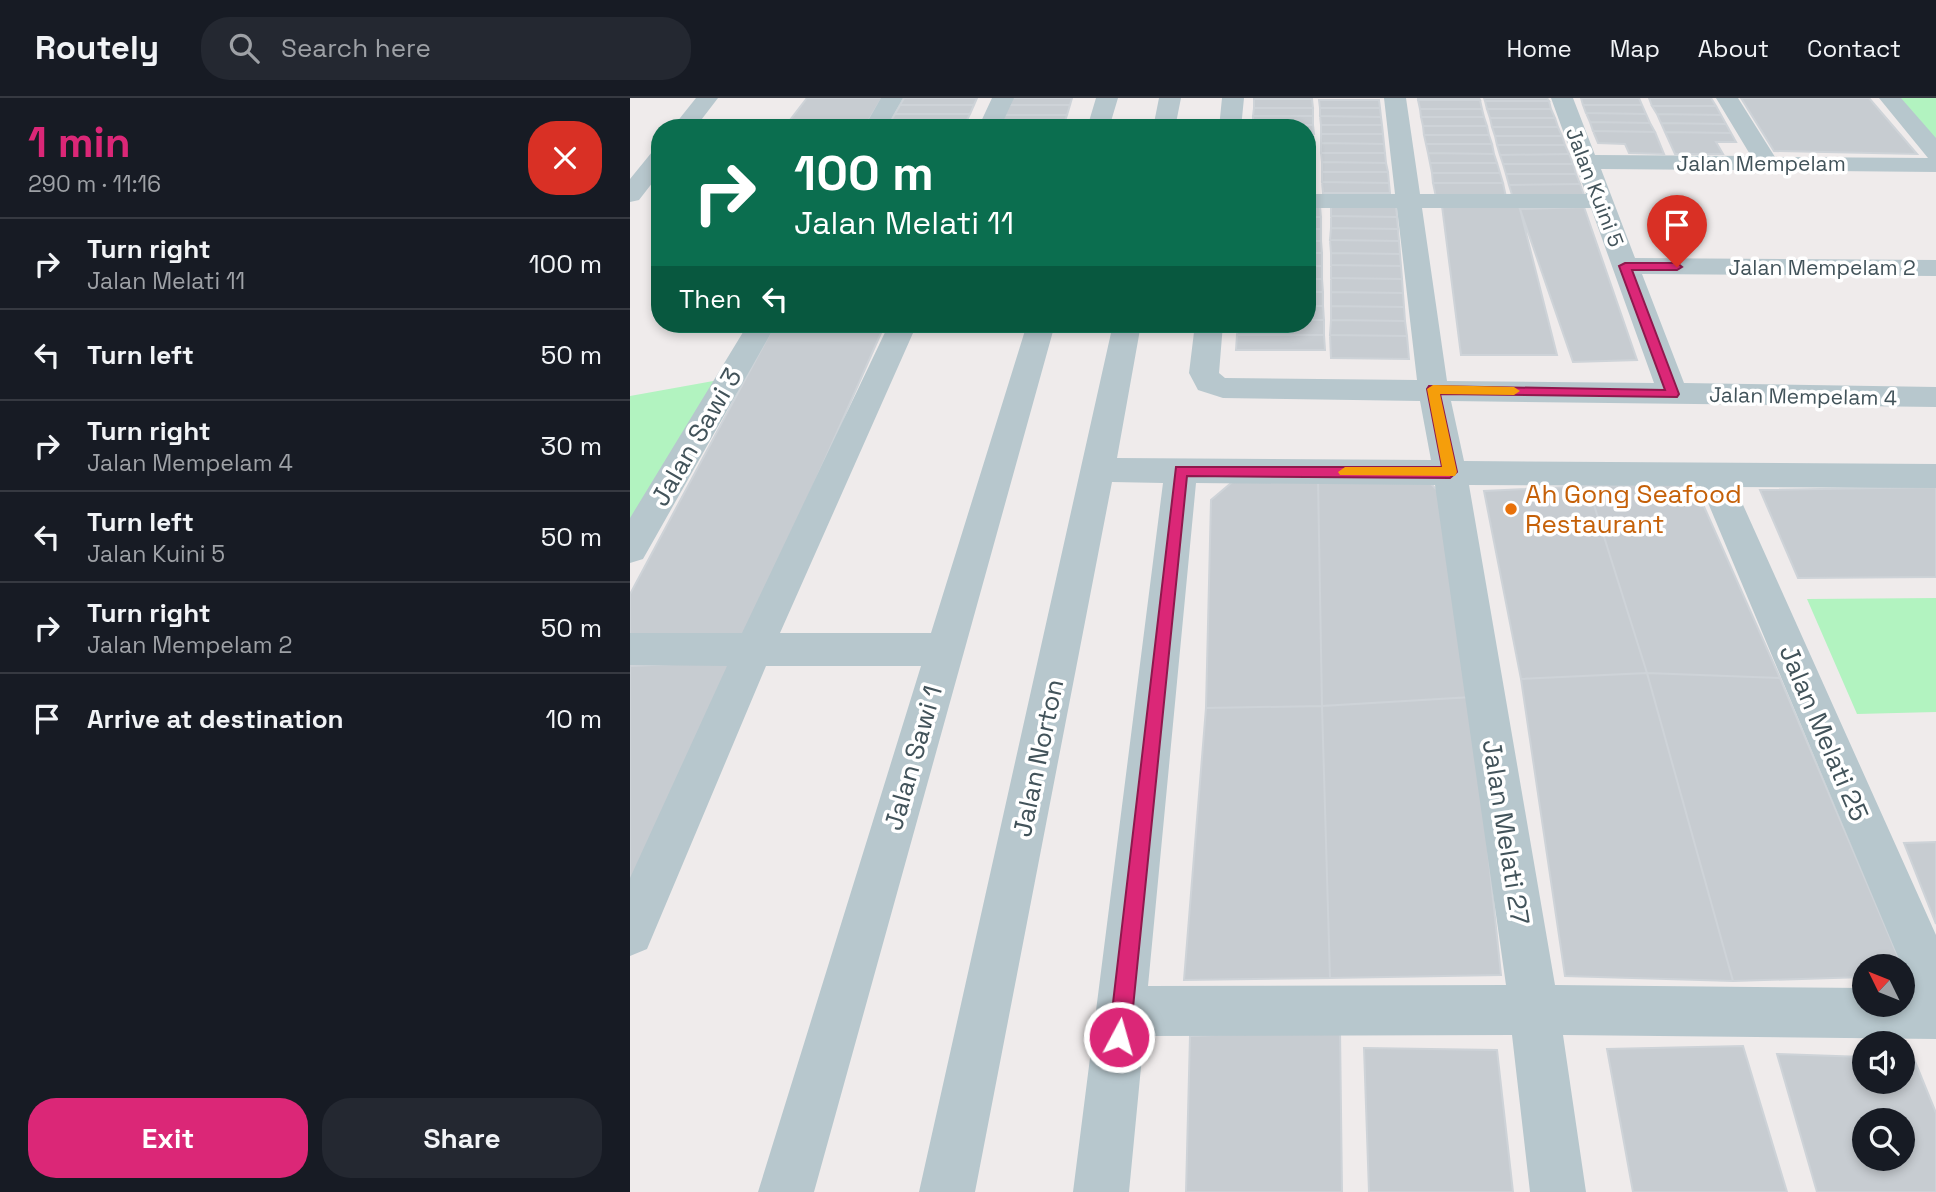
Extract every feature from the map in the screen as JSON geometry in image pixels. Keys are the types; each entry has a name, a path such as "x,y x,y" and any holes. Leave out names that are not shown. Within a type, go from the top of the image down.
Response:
{"street":[{"path":"690,119 707,98"},
{"path":"880,119 892,98"},
{"path":"993,119 1003,98"},
{"path":"1101,119 1107,98"},
{"path":"1166,119 1170,98"},
{"path":"1231,119 1233,98"},
{"name":"Jalan Melati 27","path":"1395,98 1433,389 1450,472 1534,1010 1558,1192"},
{"name":"Jalan Kuini 5","path":"1562,98 1673,394"},
{"path":"1727,98 1767,163"},
{"path":"1890,98 1936,153"},
{"name":"Jalan Mempelam","path":"1586,162 1936,164"},
{"path":"630,195 651,168"},
{"path":"1316,201 1601,201"},
{"name":"Jalan Mempelam 2","path":"1625,266 1936,268"},
{"name":"Jalan Sawi 3","path":"630,549 757,333"},
{"path":"630,932 753,650 899,333"},
{"name":"Jalan Sawi 1","path":"786,1192 1038,333"},
{"name":"Jalan Norton","path":"947,1192 1124,333"},
{"name":"Jalan Mempelam 4","path":"1208,333 1204,373 1209,383 1223,388 1936,397"},
{"path":"1098,470 1936,476"},
{"path":"1101,1192 1181,471"},
{"name":"Jalan Melati 25","path":"1713,475 1936,991"},
{"path":"630,649 945,650"},
{"path":"1122,1011 1534,1010 1936,1014"}],"green space":[{"path":"1898,98 1936,98 1936,140"},
{"path":"730,378 630,549 630,396"},
{"path":"1936,598 1936,712 1857,714 1807,599"}],"building":[{"path":"807,98 882,98 869,119 791,119"},
{"path":"904,98 977,98 974,105 900,105"},
{"path":"1009,98 1072,98 1070,105 1006,105"},
{"path":"1479,98 1480,100 1418,100"},
{"path":"1484,98 1547,98 1549,101 1485,101"},
{"path":"1581,98 1639,98 1642,105 1583,105"},
{"path":"1649,98 1711,98 1716,106 1652,106"},
{"path":"1741,98 1869,98 1917,154 1774,151"},
{"path":"1254,99 1312,99 1313,108 1254,108"},
{"path":"1319,100 1379,100 1380,108 1320,108"},
{"path":"1418,100 1480,100 1482,109 1420,109"},
{"path":"1485,101 1549,101 1551,109 1487,109"},
{"path":"900,105 974,105 970,114 895,114"},
{"path":"1006,105 1070,105 1067,115 1002,115"},
{"path":"1583,105 1642,105 1646,114 1586,113"},
{"path":"1652,106 1716,106 1721,115 1657,114"},
{"path":"1254,108 1313,108 1313,116 1253,116"},
{"path":"1320,108 1380,108 1381,117 1320,116"},
{"path":"1420,109 1482,109 1484,117 1421,117"},
{"path":"1487,109 1551,109 1555,118 1490,118"},
{"path":"1586,113 1646,114 1650,123 1590,122"},
{"path":"895,114 970,114 968,119 892,119"},
{"path":"1657,114 1721,115 1726,124 1661,123"},
{"path":"1002,115 1067,115 1066,119 1000,119"},
{"path":"1253,116 1313,116 1313,119 1253,119"},
{"path":"1320,116 1381,117 1382,125 1321,125"},
{"path":"1421,117 1484,117 1487,126 1423,126"},
{"path":"1490,118 1555,118 1558,127 1492,127"},
{"path":"1590,122 1650,123 1655,132 1593,131"},
{"path":"1661,123 1726,124 1731,133 1665,132"},
{"path":"1321,125 1382,125 1383,134 1321,134"},
{"path":"1423,126 1487,126 1489,135 1424,135"},
{"path":"1492,127 1558,127 1562,136 1495,136"},
{"path":"1593,131 1655,132 1664,154 1629,153 1625,144 1598,143"},
{"path":"1665,132 1731,133 1736,142 1716,142 1723,154 1675,154"},
{"path":"1321,134 1383,134 1384,144 1321,143"},
{"path":"1424,135 1489,135 1492,144 1426,144"},
{"path":"1495,136 1562,136 1565,145 1497,145"},
{"path":"1321,143 1384,144 1385,153 1321,153"},
{"path":"1426,144 1492,144 1494,154 1428,153"},
{"path":"1497,145 1565,145 1569,154 1500,155"},
{"path":"1321,153 1385,153 1386,163 1322,162"},
{"path":"1428,153 1494,154 1497,163 1430,163"},
{"path":"1569,154 1573,164 1503,164 1500,155"},
{"path":"1322,162 1386,163 1388,172 1322,172"},
{"path":"1430,163 1497,163 1500,173 1432,173"},
{"path":"1503,164 1573,164 1576,174 1506,174"},
{"path":"1322,172 1388,172 1389,183 1322,182"},
{"path":"1432,173 1500,173 1503,183 1433,183"},
{"path":"1506,174 1576,174 1580,184 1509,185"},
{"path":"1322,182 1389,183 1390,193 1323,193"},
{"path":"1433,183 1503,183 1506,197 1436,197"},
{"path":"1580,184 1584,195 1512,195 1509,185"},
{"path":"1331,205 1396,206 1397,217 1331,216"},
{"path":"1519,205 1557,355 1461,355 1442,206"},
{"path":"1316,206 1320,206 1321,217 1316,217"},
{"path":"1584,207 1637,360 1573,362 1520,209"},
{"path":"1331,216 1397,217 1398,229 1331,228"},
{"path":"1316,217 1321,217 1321,229 1316,229"},
{"path":"1331,228 1398,229 1399,241 1330,240"},
{"path":"1316,229 1321,229 1321,241 1316,241"},
{"path":"1330,240 1399,241 1400,254 1331,253"},
{"path":"1316,241 1321,241 1322,253 1316,253"},
{"path":"1316,253 1322,253 1322,266 1316,266"},
{"path":"1331,253 1400,254 1401,266 1331,265"},
{"path":"1331,265 1401,266 1402,279 1331,278"},
{"path":"1316,266 1322,266 1322,279 1316,279"},
{"path":"1331,278 1402,279 1403,293 1331,292"},
{"path":"1316,279 1322,279 1323,292 1316,292"},
{"path":"1316,292 1323,292 1323,306 1316,306"},
{"path":"1331,292 1403,293 1404,307 1331,306"},
{"path":"1316,306 1323,306 1324,320 1316,320"},
{"path":"1331,306 1404,307 1405,321 1331,320"},
{"path":"1316,320 1324,320 1324,335 1237,335 1316,333"},
{"path":"1331,320 1405,321 1407,336 1330,335"},
{"path":"770,333 881,333 746,638 630,638 630,594"},
{"path":"1237,335 1324,335 1325,350 1236,350"},
{"path":"1330,335 1407,336 1409,359 1331,358"},
{"path":"1237,478 1318,479 1322,706 1206,708 1211,500"},
{"path":"1318,479 1427,480 1442,495 1472,697 1322,706"},
{"path":"1694,484 1780,678 1647,673 1588,486"},
{"path":"1588,486 1647,673 1521,679 1484,491"},
{"path":"1936,487 1936,577 1798,578 1760,490"},
{"path":"743,661 630,923 630,666"},
{"path":"1647,673 1733,981 1565,976 1521,679"},
{"path":"1647,673 1780,678 1897,954 1852,954 1852,977 1733,981"},
{"path":"1472,697 1501,975 1330,978 1322,706"},
{"path":"1322,706 1330,978 1184,980 1206,708"},
{"path":"1936,842 1936,924 1904,843"},
{"path":"1340,1030 1342,1192 1186,1192 1190,1036"},
{"path":"1743,1046 1787,1192 1633,1192 1607,1049"},
{"path":"1364,1048 1497,1050 1513,1192 1369,1192"},
{"path":"1777,1054 1852,1057 1852,1094 1915,1094 1915,1061 1936,1113 1936,1192 1817,1192"}],"slow traffic":[{"path":"1345,472 1450,472 1433,389 1514,391"}],"place":[{"name":"Ah Gong Seafood Restaurant","path":"1511,509"}],"route":[{"path":"1119,1037 1181,471 1450,472 1433,389 1673,394 1625,266 1677,267"}]}
